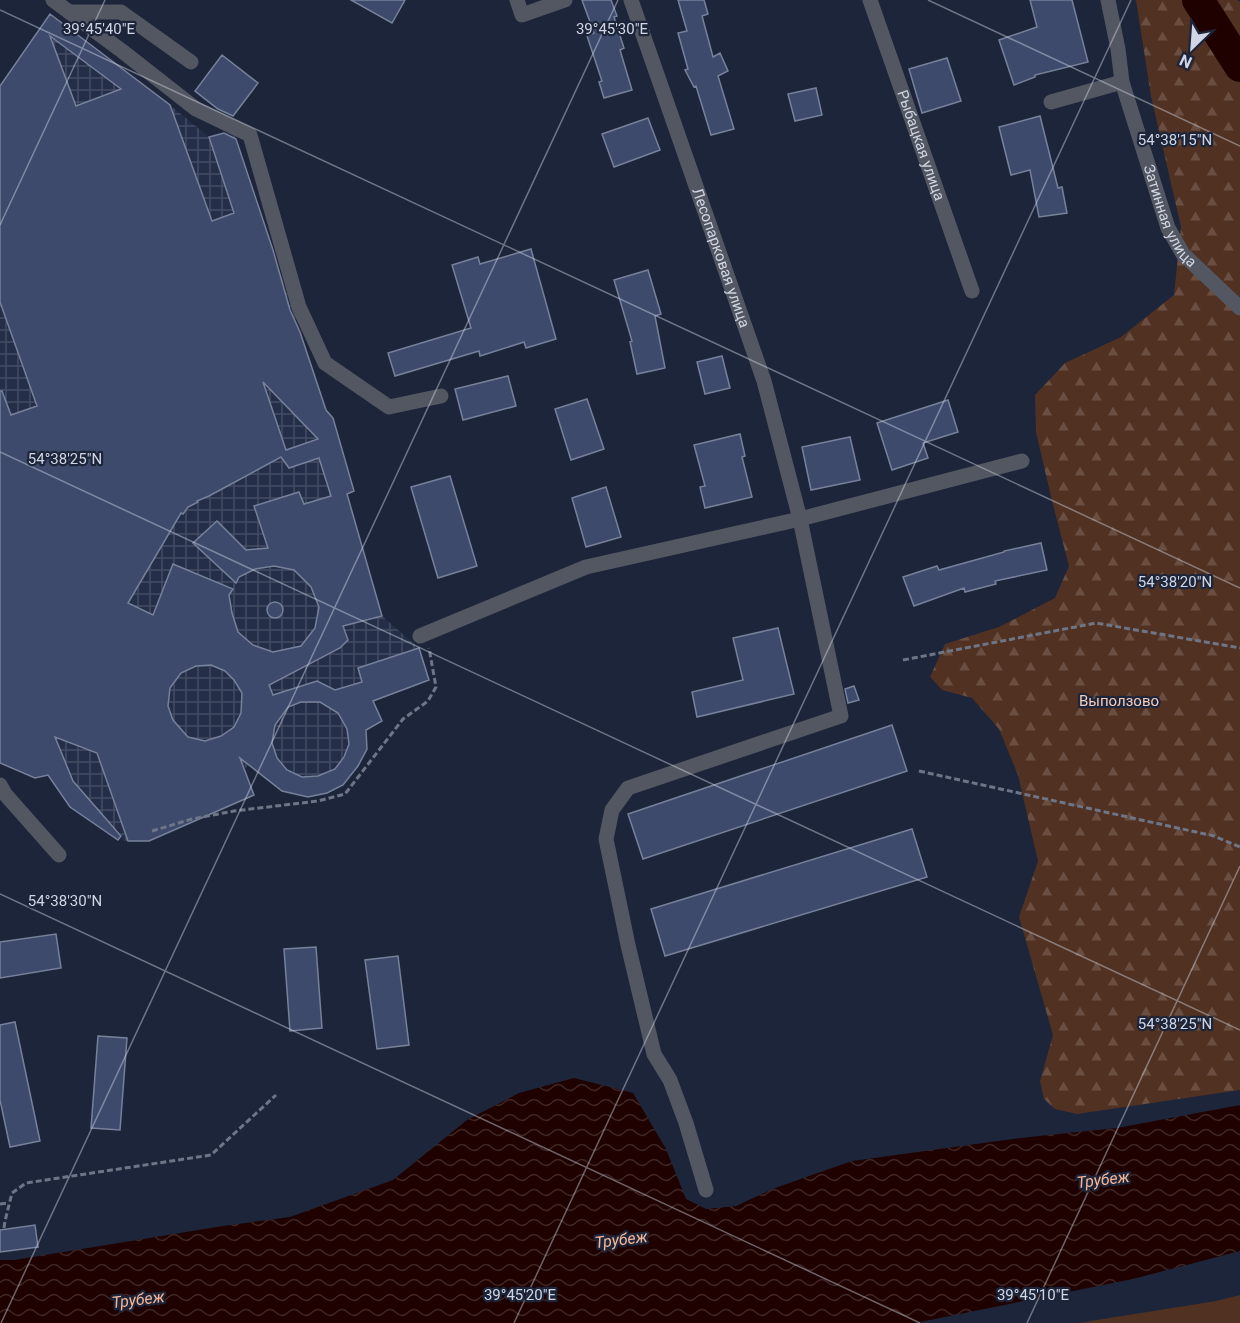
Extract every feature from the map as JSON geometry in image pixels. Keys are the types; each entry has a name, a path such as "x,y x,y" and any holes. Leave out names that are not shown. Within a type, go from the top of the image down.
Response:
{"street":[{"path":"53,0 196,109 250,135 299,307 325,363 389,407 441,396"},
{"path":"517,0 522,15 565,0"},
{"name":"Лесопарковая улица","path":"631,0 764,381 800,519 841,716 628,788 612,810 606,839 654,1054 670,1080 686,1123 706,1190"},
{"name":"Рыбацкая улица","path":"870,0 972,291"},
{"name":"Затинная улица","path":"1108,0 1122,82 1168,228 1183,254 1240,309"},
{"path":"69,12 121,12 191,62"},
{"path":"1051,102 1122,82"},
{"path":"423,635 586,567 800,519 1022,461"},
{"path":"0,785 5,794 59,855"}],"path":[{"path":"903,660 1096,624 1240,648"},
{"path":"152,831 192,819 234,811 318,801 345,794 403,719 428,700 436,687 423,635"},
{"path":"919,771 1214,836 1240,847"},
{"path":"4,1228 12,1193 26,1183 211,1155 276,1095"},
{"path":"0,1204 9,1203"}],"shaded area":[{"path":"50,14 209,137 233,131 326,410 333,418 354,491 347,494 382,616 419,648 429,680 374,701 382,721 366,730 367,749 358,766 343,785 327,793 308,797 256,763 244,768 254,795 149,841 123,841 119,829 97,825 70,807 48,776 35,778 0,763 0,86"}],"green space":[{"name":"Выползово","path":"1136,0 1237,0 1240,2 1240,1090 1077,1114 1055,1109 1044,1099 1040,1081 1053,1035 1019,917 1038,861 1018,775 999,729 972,698 942,690 930,677 945,644 999,627 1055,598 1069,566 1036,432 1035,395 1065,363 1121,337 1174,295 1181,227 1151,96"},
{"path":"1240,1295 1240,1323 1078,1323 1216,1301"}],"water":[{"name":"Трубеж","path":"574,1078 633,1093 666,1149 686,1199 706,1209 736,1206 775,1188 852,1161 1020,1138 1117,1128 1240,1105 1240,1251 1133,1279 915,1323 0,1323 0,1260 14,1260 290,1217 393,1180 467,1120 519,1093"}],"building":[{"path":"351,0 405,0 392,23"},
{"path":"582,0 611,0 624,48 620,50 632,90 604,98 599,82 602,81 587,36 594,33"},
{"path":"678,0 704,0 708,14 702,16 713,57 720,53 728,71 718,76 734,129 711,135 696,86 694,87 685,70 688,69 678,33 687,31"},
{"path":"1030,0 1072,0 1088,62 1035,75 1035,77 1014,85 999,40 1037,27"},
{"path":"50,14 170,105 212,221 234,213 209,137 224,133 236,139 273,250 290,310 300,332 326,410 333,418 354,491 347,494 382,616 343,626 348,640 340,648 269,685 273,695 317,681 335,690 362,682 358,668 419,648 429,680 373,701 382,721 366,730 367,749 358,766 343,785 327,793 308,797 282,791 240,758 254,795 149,841 128,841 97,753 55,737 73,781 121,836 118,840 70,807 48,775 35,778 0,763 0,391 2,391 11,415 37,406 0,302 0,86","holes":["50,36 121,89 76,106","263,382 318,439 286,450","281,457 289,468 319,458 331,496 304,504 299,492 254,506 268,548 246,550 217,521 193,543 236,583 239,577 255,569 274,566 294,570 311,587 319,607 315,628 301,646 273,652 253,645 238,632 229,595 233,589 173,564 153,615 128,603 181,513 183,514 197,501","211,665 225,671 234,680 242,693 241,713 234,727 221,736 205,741 188,737 173,720 168,706 170,688 181,673 196,666","301,702 320,702 338,713 347,729 349,744 344,757 335,769 318,776 302,777 287,770 277,758 272,743 275,725 288,707"]},
{"path":"222,55 258,83 233,116 218,109 195,91"},
{"path":"947,58 961,101 922,113 909,69"},
{"path":"816,88 822,115 795,121 788,94"},
{"path":"1040,116 1058,188 1062,187 1067,213 1039,217 1030,170 1011,175 999,127"},
{"path":"648,118 660,150 614,167 602,134"},
{"path":"531,249 556,339 526,348 524,342 480,356 479,351 395,376 388,353 471,328 452,265 478,257 480,264"},
{"path":"648,270 661,314 655,316 665,368 637,374 630,342 632,341 614,280"},
{"path":"722,356 730,388 705,394 697,362"},
{"path":"508,376 516,406 463,420 455,389"},
{"path":"587,399 604,449 571,460 555,409"},
{"path":"948,400 958,432 923,443 928,458 892,470 877,423"},
{"path":"740,434 745,456 742,457 752,497 705,508 700,487 705,486 694,445"},
{"path":"850,437 860,480 811,490 802,447"},
{"path":"450,476 477,566 438,578 411,487"},
{"path":"606,487 621,537 586,547 572,498"},
{"path":"1041,543 1047,570 995,581 996,584 965,592 964,588 914,606 903,577 937,566 939,570"},
{"path":"272,602 278,602 283,610 281,616 272,618 267,613 267,607"},
{"path":"778,628 794,694 697,717 692,692 743,680 733,638"},
{"path":"854,686 859,700 848,703 845,689"},
{"path":"892,725 907,771 643,859 628,814"},
{"path":"912,829 927,877 665,956 651,909"},
{"path":"56,934 61,968 0,978 0,942"},
{"path":"316,947 322,1028 290,1031 284,949"},
{"path":"398,956 409,1045 377,1049 365,960"},
{"path":"15,1022 40,1141 10,1147 0,1100 0,1025"},
{"path":"98,1036 127,1038 120,1130 91,1128"},
{"path":"35,1225 38,1247 0,1252 0,1230"}],"waterway":[{"path":"1198,0 1240,66"}]}
